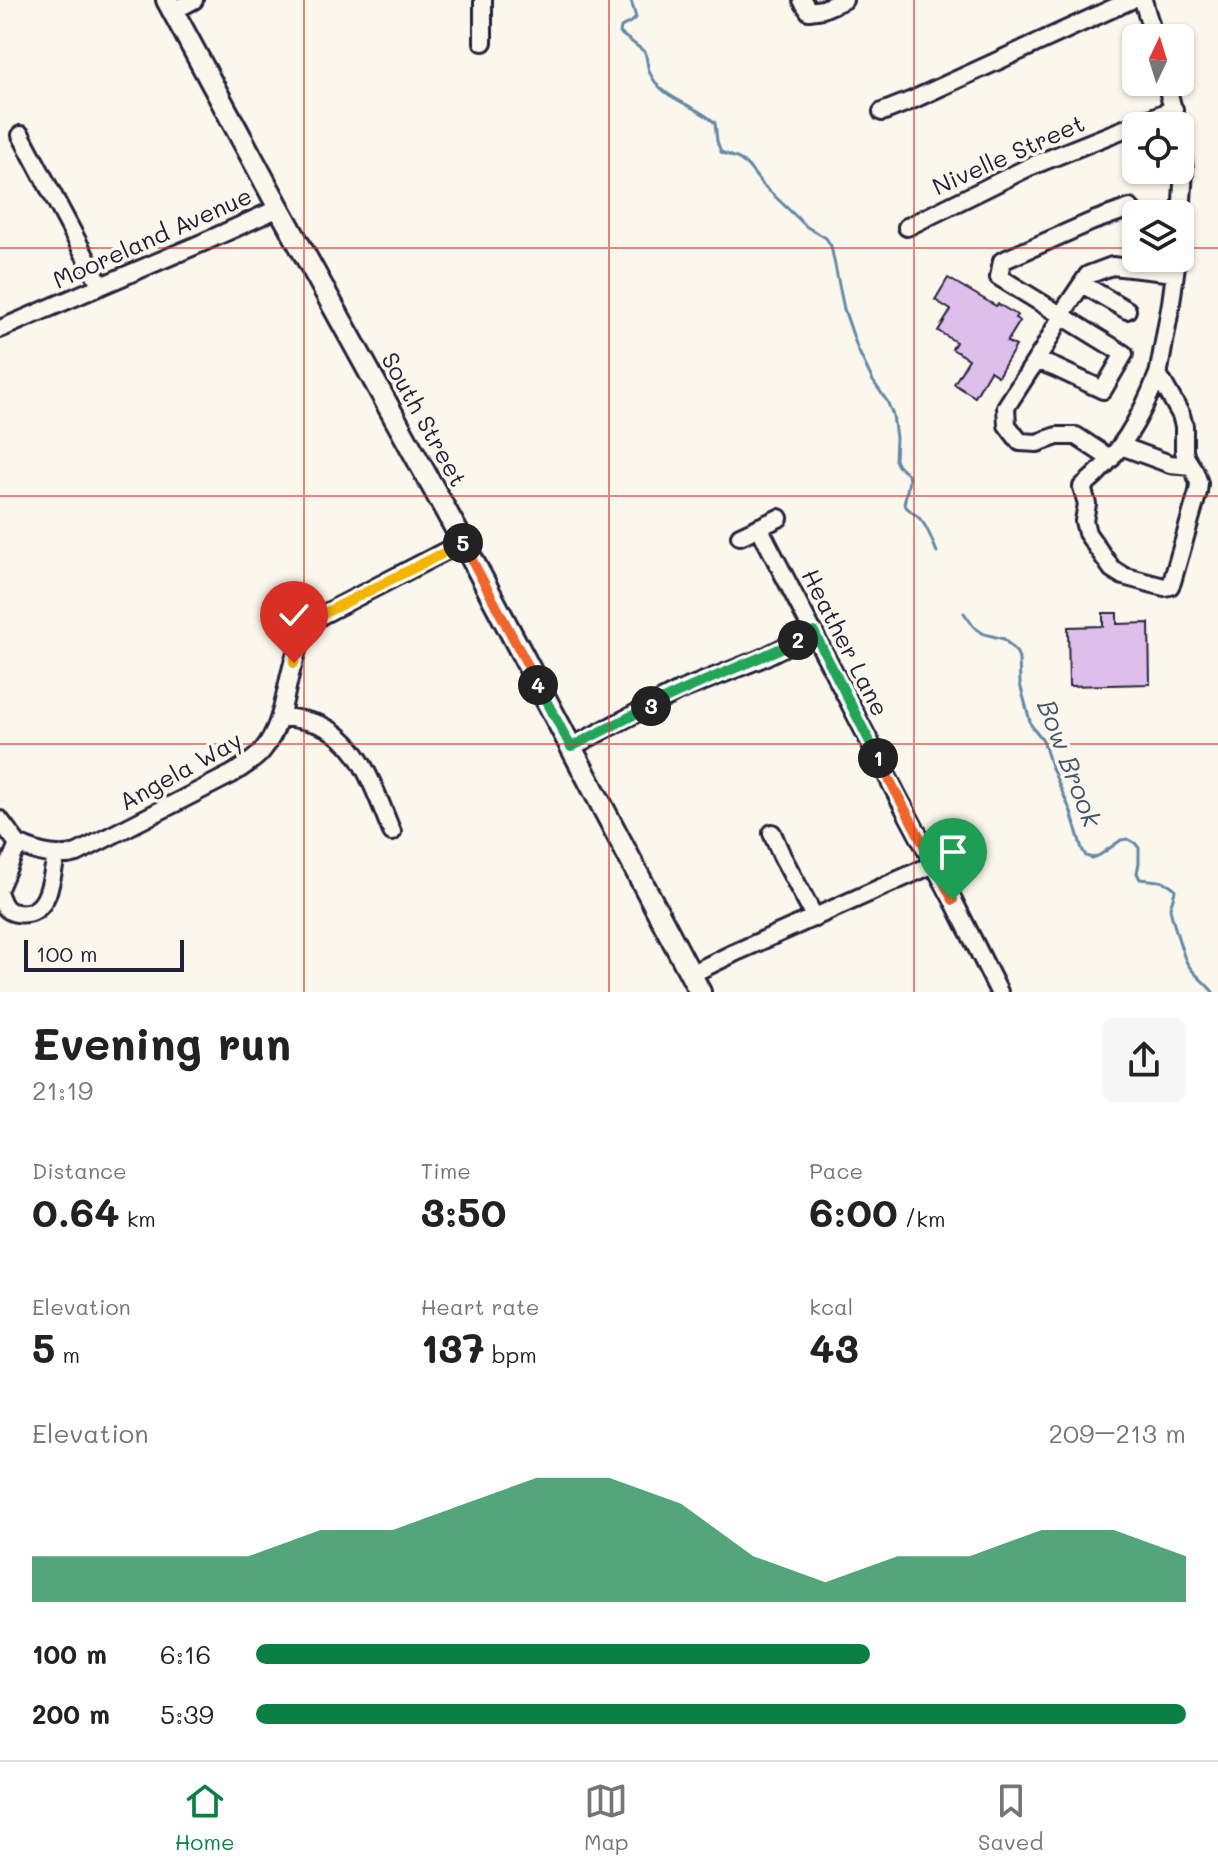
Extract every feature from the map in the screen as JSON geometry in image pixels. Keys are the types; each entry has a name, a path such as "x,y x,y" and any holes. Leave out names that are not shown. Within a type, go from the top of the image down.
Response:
{"main road":[{"name":"South Street","path":"170,6 463,542 696,983"}],"street":[{"path":"170,6 194,0"},
{"path":"483,0 483,42"},
{"path":"806,5 823,9 844,0"},
{"path":"882,112 1131,0"},
{"path":"1143,0 1150,24"},
{"path":"1170,96 1175,112"},
{"name":"Nivelle Street","path":"907,227 1029,167 1174,109"},
{"path":"21,135 101,286"},
{"name":"Mooreland Avenue","path":"0,329 279,208"},
{"path":"1036,360 1103,390 1124,354 999,277 1002,261 1122,211"},
{"path":"1122,267 1112,266 1088,275 1006,407 1007,425 1020,442 1037,443 1057,436 1076,436 1116,452 1191,466"},
{"path":"1158,374 1181,415 1184,451 1199,483 1172,582 1164,587 1123,576 1112,569 1087,533 1084,521 1087,504 1082,487 1099,473 1116,452 1146,403 1158,374 1175,272"},
{"path":"1082,284 1127,310"},
{"path":"740,536 779,518"},
{"name":"Heather Lane","path":"759,527 999,992"},
{"name":"Angela Way","path":"56,856 77,853 232,774 253,760 269,741 280,716 298,646 310,624 463,542"},
{"path":"571,747 679,691 760,659 814,632"},
{"path":"280,716 318,724 349,746 368,774 392,832"},
{"path":"0,820 18,844 32,851 56,856 47,897 36,910 11,912 5,908 0,897"},
{"path":"772,833 815,918"},
{"path":"0,886 18,844"},
{"path":"696,983 815,918 934,864"}],"building":[{"path":"948,278 1017,315 1015,318 1020,321 1007,342 1016,346 998,376 990,371 975,397 954,384 969,359 952,349 956,342 938,331 951,310 935,300"},
{"path":"1103,613 1117,613 1117,624 1149,623 1150,684 1069,686 1068,627 1103,626"}],"waterway":[{"name":"Bow Brook","path":"631,0 636,18 621,27 620,33 645,52 654,81 670,95 715,123 721,152 748,166 762,184 807,227 826,238 831,246 844,309 858,350 893,415 895,460 908,474 909,481 904,504 923,522 937,552"},
{"name":"Bow Brook","path":"964,613 974,627 984,634 1004,639 1017,653 1020,684 1031,725 1043,740 1086,856 1092,858 1100,855 1121,840 1128,839 1135,843 1139,848 1137,873 1140,879 1163,882 1175,889 1170,908 1185,960 1213,992"}],"route":[{"path":"294,663 303,634 320,616 463,542 571,747 679,691 760,659 814,632 953,900"}]}
